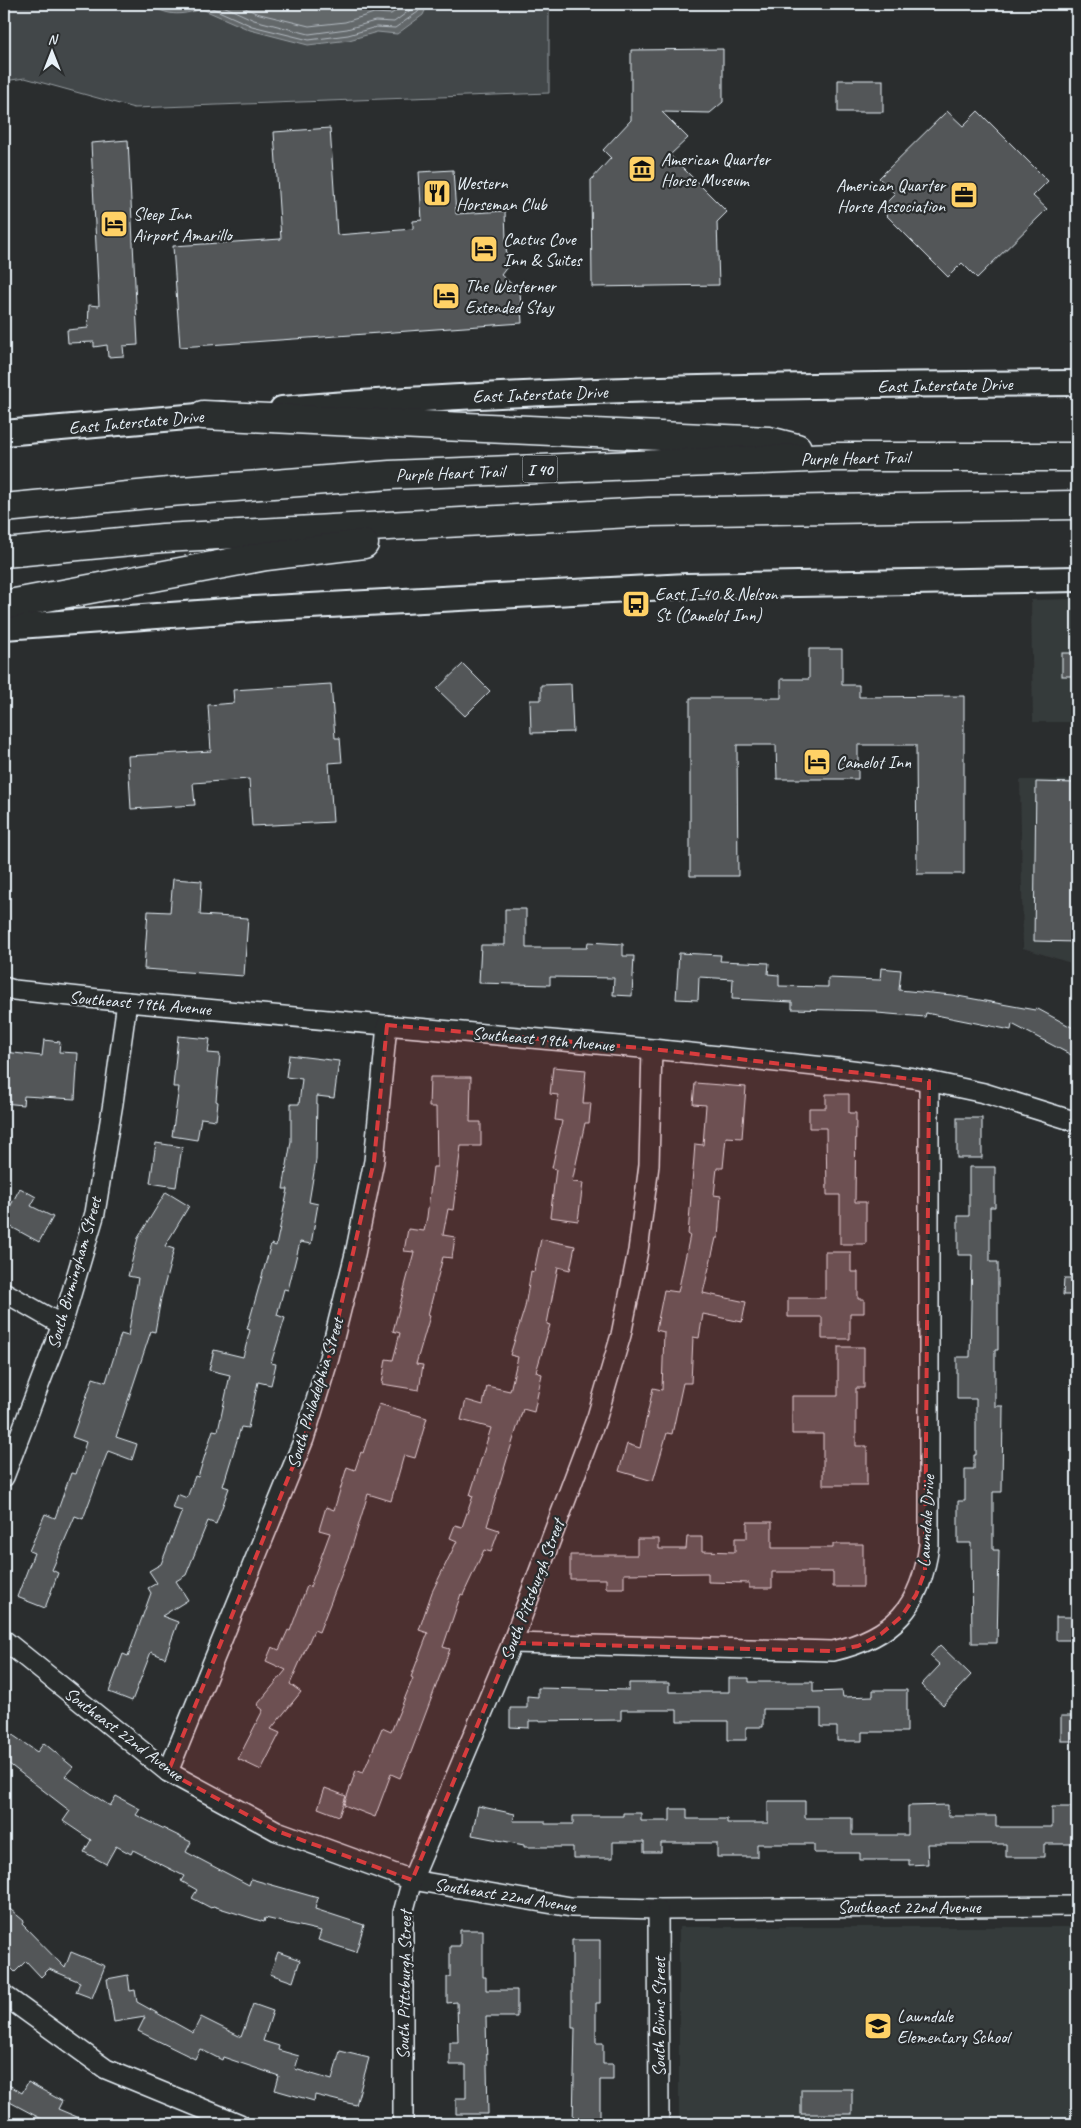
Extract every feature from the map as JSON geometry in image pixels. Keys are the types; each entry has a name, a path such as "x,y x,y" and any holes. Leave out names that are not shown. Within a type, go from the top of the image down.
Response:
{"highway":[{"path":"203,415 769,441 833,457"},
{"name":"Purple Heart Trail","path":"4,508 169,492 390,476 833,457 1077,457"},
{"path":"4,553 163,538 648,512 1077,505"},
{"path":"4,605 266,556 420,538 597,528 648,512"}],"main road":[{"name":"East Interstate Drive","path":"4,433 386,400 678,389 1077,383"},
{"path":"4,627 254,609 687,586 1077,579"}],"street":[{"name":"Southeast 19th Avenue","path":"4,987 14,990 127,1002 652,1048 844,1069 930,1081 984,1093 1077,1122"},
{"name":"South Birmingham Street","path":"4,1477 62,1325 94,1213 113,1103 127,1002"},
{"name":"South Philadelphia Street","path":"168,1772 304,1439 329,1358 355,1254 374,1161 387,1025"},
{"name":"South Pittsburgh Street","path":"403,2124 403,1913 412,1880 512,1643 597,1417 621,1335 638,1250 650,1165 652,1048"},
{"name":"Lawndale Drive","path":"512,1643 833,1651 858,1646 881,1634 901,1617 916,1595 926,1571 929,1545 930,1081"},
{"path":"4,1292 62,1325"},
{"name":"Southeast 22nd Avenue","path":"4,1640 168,1772 277,1831 412,1880 571,1907 658,1909 1077,1906"},
{"name":"South Bivins Street","path":"658,1909 659,2124"},
{"path":"4,1995 106,2068 240,2124"}],"highlighted area":[{"path":"387,1025 652,1049 929,1081 925,1571 916,1595 901,1617 881,1634 858,1646 833,1651 512,1643 412,1880 277,1831 168,1772 304,1439 329,1358 374,1161"}],"shaded area":[{"path":"4,4 549,4 549,93 134,108 25,78 4,81"},
{"path":"1077,599 1077,722 1033,722 1031,600"},
{"path":"1020,780 1077,780 1077,965 1023,948"},
{"name":"Lawndale Elementary School","path":"679,1927 1077,1927 1077,2124 679,2124"}],"water":[{"path":"148,4 428,4 423,15 397,34 377,32 349,40 308,45 250,30 202,9 174,14 162,11"}],"building":[{"name":"American Quarter Horse Museum","path":"723,49 723,102 710,113 662,112 688,138 670,155 727,212 717,222 719,285 592,287 591,180 611,158 603,150 631,120 631,50"},
{"path":"838,80 883,80 883,112 838,112"},
{"name":"American Quarter Horse Association","path":"947,111 963,126 978,111 1048,181 1033,196 1047,209 977,278 962,263 948,277 880,209 895,194 879,178"},
{"path":"330,128 337,235 413,229 413,221 422,220 419,172 453,170 456,214 505,211 507,267 501,275 520,291 522,323 180,347 173,246 281,239 274,132"},
{"name":"Sleep Inn Airport Amarillo","path":"128,140 138,345 123,346 124,356 108,357 107,345 94,347 94,342 68,343 67,330 88,328 89,305 99,306 91,143"},
{"name":"Camelot Inn","path":"809,649 842,649 842,685 859,685 859,697 964,696 964,874 917,874 916,745 858,745 858,779 777,779 776,745 737,745 738,876 690,876 690,698 781,698 781,679 809,679"},
{"path":"1062,653 1077,653 1077,676 1062,676"},
{"path":"463,664 490,691 465,716 437,689"},
{"path":"331,684 335,738 340,738 342,762 329,763 333,822 252,826 249,779 193,783 195,805 131,809 128,756 211,751 208,705 234,703 233,690"},
{"path":"571,684 573,732 531,733 530,700 541,700 541,685"},
{"path":"1036,782 1077,783 1077,942 1034,941"},
{"path":"173,879 202,881 200,915 248,918 244,976 144,969 148,911 170,912"},
{"path":"505,909 526,909 526,948 587,948 588,942 623,944 623,956 634,956 632,996 613,995 614,978 550,977 550,985 479,983 481,945 505,945"},
{"path":"679,953 721,955 720,961 769,963 768,974 779,975 779,986 828,987 828,978 880,980 881,968 901,970 899,990 952,995 1035,1010 1036,1008 1077,1030 1077,1058 1012,1024 1011,1030 926,1013 925,1017 877,1013 877,1011 792,1009 792,1002 732,999 733,979 699,977 698,1000 676,999"},
{"path":"178,1036 210,1039 208,1053 220,1054 216,1120 201,1118 197,1140 172,1136 179,1087 173,1087"},
{"path":"44,1040 60,1042 59,1052 78,1053 75,1099 24,1096 23,1105 4,1103 4,1052 42,1056"},
{"path":"289,1055 339,1061 334,1098 317,1096 316,1160 309,1202 318,1204 311,1244 300,1242 288,1290 284,1289 277,1315 285,1318 271,1363 276,1364 271,1385 258,1382 248,1428 241,1427 223,1486 229,1488 216,1524 208,1521 186,1575 176,1581 188,1600 162,1616 178,1622 165,1658 151,1652 132,1701 109,1692 123,1654 128,1656 151,1593 148,1588 157,1583 149,1571 161,1564 182,1511 172,1508 177,1494 187,1498 195,1476 198,1477 213,1430 218,1431 230,1375 209,1370 214,1350 243,1357 250,1330 247,1329 271,1244 276,1246 288,1189 283,1189 291,1141 291,1104 299,1104 302,1079 286,1077"},
{"path":"553,1067 586,1070 583,1103 591,1103 589,1123 585,1123 572,1182 583,1183 578,1221 550,1217 556,1169 552,1168 562,1121 555,1120 558,1095 550,1094"},
{"path":"430,1077 471,1077 470,1122 481,1122 481,1146 461,1146 453,1210 448,1209 443,1235 455,1237 452,1258 443,1257 428,1315 430,1316 416,1364 423,1365 419,1390 382,1384 386,1359 393,1360 400,1333 393,1331 414,1252 404,1251 408,1229 424,1231 433,1167 437,1167 436,1107 429,1107"},
{"path":"695,1083 746,1087 742,1138 726,1137 723,1168 717,1168 714,1195 721,1196 718,1238 716,1238 703,1293 746,1302 742,1322 703,1314 699,1338 693,1337 691,1383 683,1383 672,1434 667,1433 653,1481 619,1471 627,1444 640,1448 653,1388 662,1390 664,1332 656,1330 664,1290 678,1292 690,1235 688,1235 695,1144 703,1145 706,1105 693,1104"},
{"path":"826,1094 849,1094 849,1113 856,1113 855,1202 866,1202 866,1244 840,1244 840,1195 827,1195 826,1128 809,1128 809,1108 826,1108"},
{"path":"957,1118 982,1118 982,1158 957,1158"},
{"path":"156,1143 182,1147 176,1187 150,1183"},
{"path":"969,1167 995,1167 995,1207 990,1207 990,1262 998,1262 998,1350 995,1350 995,1406 1003,1406 1002,1492 993,1492 993,1550 999,1550 997,1643 972,1643 971,1543 958,1543 958,1501 965,1501 965,1469 974,1469 974,1455 976,1455 976,1399 957,1399 957,1357 970,1357 972,1255 958,1255 958,1216 969,1216"},
{"path":"20,1188 36,1197 31,1206 53,1217 39,1242 4,1223 4,1218"},
{"path":"166,1192 189,1206 165,1246 174,1249 161,1298 155,1332 151,1331 116,1437 137,1444 132,1460 108,1451 83,1519 75,1516 52,1570 58,1573 45,1608 17,1597 34,1553 29,1551 45,1514 55,1518 71,1473 76,1474 86,1442 72,1437 93,1378 106,1382 121,1334 128,1336 138,1278 128,1276 138,1238"},
{"path":"541,1239 575,1246 570,1270 558,1267 547,1324 550,1325 536,1372 542,1374 534,1412 523,1409 487,1526 499,1530 491,1552 484,1550 463,1595 461,1594 443,1647 450,1649 410,1755 400,1778 391,1774 375,1817 344,1805 356,1770 363,1773 382,1728 391,1732 413,1678 411,1677 428,1633 419,1630 432,1592 457,1541 450,1538 455,1525 462,1527 473,1496 470,1495 491,1428 461,1420 466,1400 483,1405 487,1386 510,1391 518,1357 510,1355 525,1307 531,1271 534,1272"},
{"path":"825,1252 851,1252 851,1272 858,1272 858,1299 864,1299 864,1313 850,1313 850,1339 822,1339 822,1317 788,1317 788,1298 825,1298"},
{"path":"1064,1279 1077,1279 1077,1295 1063,1295"},
{"path":"838,1347 864,1347 864,1388 856,1388 856,1446 867,1446 867,1485 823,1485 823,1434 792,1434 792,1396 838,1396"},
{"path":"379,1404 427,1418 415,1458 404,1455 391,1501 368,1494 351,1550 319,1632 314,1630 290,1684 301,1692 271,1729 280,1733 261,1770 238,1759 263,1710 257,1705 286,1670 266,1661 272,1647 279,1650 288,1630 290,1631 307,1586 310,1587 330,1533 319,1530 326,1507 334,1510 347,1467 355,1470 361,1452 363,1453"},
{"path":"747,1522 772,1522 772,1548 833,1548 833,1544 863,1544 863,1587 833,1587 833,1572 772,1572 772,1588 749,1588 749,1583 708,1582 708,1573 624,1574 624,1588 606,1588 606,1579 570,1579 570,1555 637,1555 637,1539 659,1539 659,1549 686,1549 687,1537 702,1537 702,1551 735,1552 735,1538 747,1538"},
{"path":"1056,1617 1077,1617 1077,1640 1056,1640"},
{"path":"940,1645 971,1675 943,1705 921,1685 940,1665 930,1656"},
{"path":"729,1678 749,1678 749,1682 813,1682 813,1692 842,1691 843,1697 873,1696 873,1690 907,1690 907,1732 862,1732 862,1741 837,1741 837,1727 821,1727 821,1709 763,1709 763,1727 746,1727 746,1740 728,1740 728,1721 677,1721 677,1710 621,1710 621,1720 529,1721 529,1728 510,1727 510,1708 527,1708 527,1696 538,1697 538,1688 629,1690 629,1683 669,1683 669,1692 729,1692"},
{"path":"1061,1716 1077,1716 1077,1741 1061,1741"},
{"path":"4,1729 37,1752 44,1743 73,1767 65,1776 110,1806 116,1796 140,1809 136,1815 191,1842 186,1852 249,1885 251,1879 318,1898 315,1909 364,1925 356,1952 318,1940 321,1931 265,1918 264,1922 213,1906 211,1908 192,1898 197,1890 181,1881 184,1876 133,1850 131,1854 116,1846 106,1864 84,1852 91,1840 63,1821 70,1811 4,1760"},
{"path":"325,1788 346,1796 339,1816 318,1808"},
{"path":"768,1801 805,1801 805,1818 852,1818 852,1835 908,1835 908,1806 948,1805 948,1816 996,1816 996,1827 1052,1827 1052,1807 1077,1807 1077,1844 1044,1844 1044,1857 1006,1857 1006,1844 927,1844 928,1864 909,1865 909,1860 860,1860 860,1853 814,1853 814,1844 757,1844 757,1857 717,1857 717,1843 661,1843 661,1852 644,1852 644,1842 613,1842 613,1858 573,1858 573,1847 524,1847 524,1845 472,1835 478,1806 515,1814 513,1821 545,1821 545,1824 573,1824 573,1816 623,1816 623,1813 641,1813 641,1821 670,1821 670,1809 687,1809 687,1819 727,1819 727,1823 768,1823"},
{"path":"4,1904 24,1921 22,1924 65,1968 71,1952 105,1966 92,1998 76,1992 80,1982 49,1969 41,1977 26,1961 15,1972 4,1961"},
{"path":"460,1930 483,1930 483,1977 486,1977 486,1990 517,1990 517,2017 486,2017 488,2114 456,2114 456,2098 466,2098 466,2065 450,2065 450,2042 458,2042 457,2002 447,2003 447,1977 450,1977 450,1946 460,1946"},
{"path":"572,1940 600,1940 600,2003 596,2003 596,2043 603,2043 603,2064 613,2064 613,2080 600,2080 600,2124 573,2124 575,2028 572,2028"},
{"path":"278,1952 300,1960 293,1982 270,1974"},
{"path":"128,1975 130,1991 135,1990 137,2002 193,2033 201,2017 241,2037 253,2004 273,2011 263,2041 279,2046 278,2050 299,2056 295,2069 332,2080 340,2051 369,2058 356,2105 315,2095 314,2101 275,2090 279,2076 223,2057 222,2060 200,2049 195,2059 138,2031 145,2017 114,2022 107,1979"},
{"path":"4,2082 22,2093 28,2082 62,2101 58,2109 94,2124 51,2124 4,2099"},
{"path":"801,2089 852,2089 852,2114 801,2114"}],"place":[{"name":"American Quarter Horse Museum","path":"642,169"},
{"name":"Western Horseman Club","path":"437,193"},
{"name":"American Quarter Horse Association","path":"964,195"},
{"name":"Sleep Inn Airport Amarillo","path":"114,224"},
{"name":"Cactus Cove Inn & Suites","path":"484,249"},
{"name":"The Westerner Extended Stay","path":"446,296"},
{"name":"East I-40 & Nelson St (Camelot Inn)","path":"636,604"},
{"name":"Camelot Inn","path":"817,762"},
{"name":"Lawndale Elementary School","path":"878,2026"}]}
